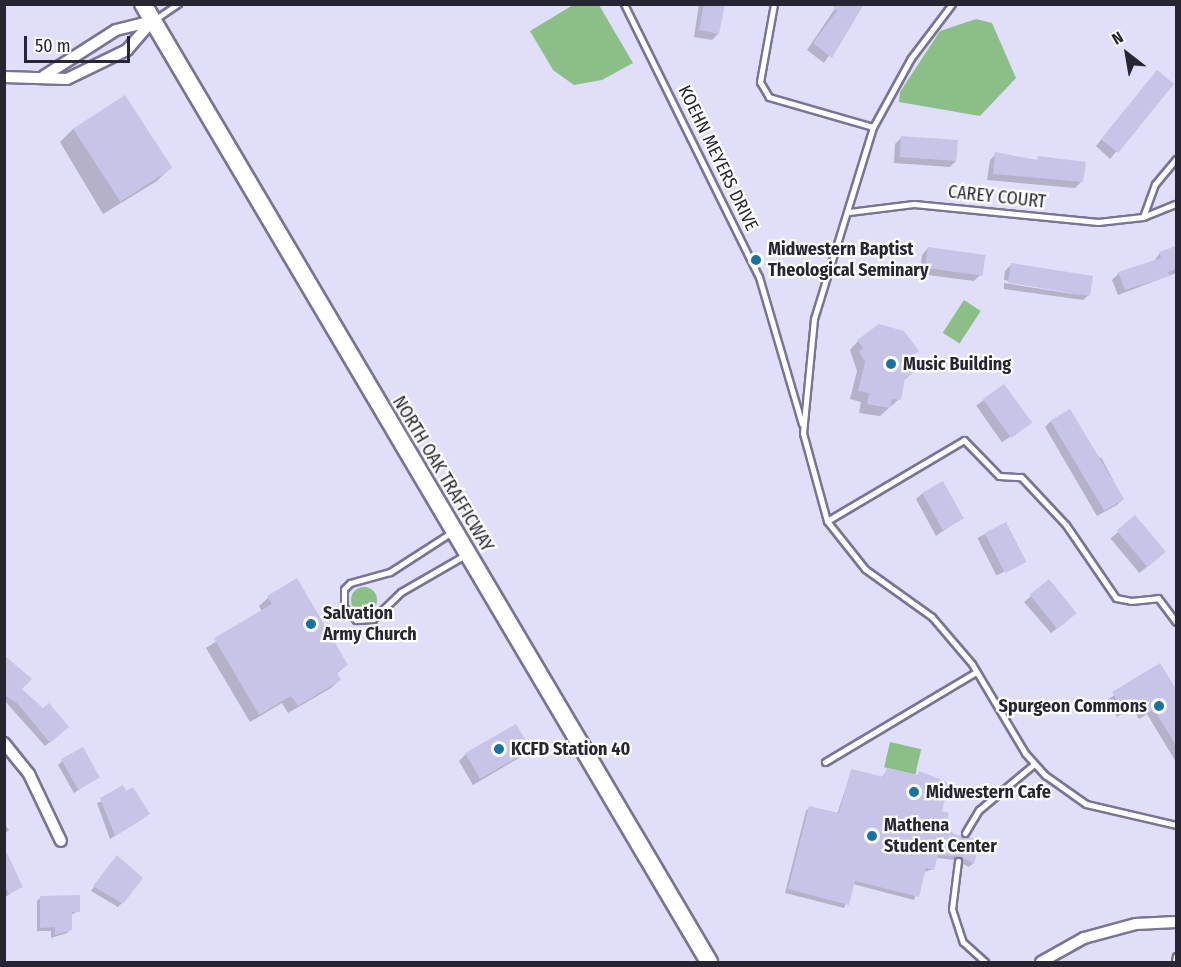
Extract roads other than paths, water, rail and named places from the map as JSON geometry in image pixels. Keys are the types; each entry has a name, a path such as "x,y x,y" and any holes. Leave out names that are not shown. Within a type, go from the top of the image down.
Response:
{"main road":[{"name":"NORTH OAK TRAFFICWAY","path":"142,4 709,963"}],"street":[{"path":"44,76 116,30 152,21"},
{"path":"4,76 44,76 67,79 127,50 152,21"},
{"path":"4,743 29,774 61,841"},
{"path":"1041,963 1084,938 1136,924 1176,922"}],"lane":[{"path":"152,21 178,4"},
{"name":"KOEHN MEYERS DRIVE","path":"624,4 759,277 798,403 827,521"},
{"path":"774,4 760,82 768,97 873,127"},
{"path":"804,433 814,320 849,212 873,127 911,58 952,4"},
{"path":"1143,217 1155,184 1176,159"},
{"name":"CAREY COURT","path":"849,212 914,204 1098,222 1143,217 1176,204"},
{"path":"1176,622 1158,598 1131,601 1116,598 1073,534 1020,477 999,476 964,440 827,521 865,569 932,616 976,672 1034,764 1056,785 1086,804 1176,825"},
{"path":"454,531 390,572 350,584 344,590 344,607 356,620 373,619 401,592 467,554"},
{"path":"825,762 976,672"},
{"path":"965,833 979,810 1034,764"},
{"path":"958,861 952,909 963,942 985,963"},
{"path":"1175,963 1176,956"}],"place":[{"name":"Midwestern Baptist Theological Seminary","path":"756,260"},
{"name":"Music Building","path":"891,364"},
{"name":"Salvation Army Church","path":"311,624"},
{"name":"Spurgeon Commons","path":"1159,706"},
{"name":"KCFD Station 40","path":"499,749"},
{"name":"Midwestern Cafe","path":"914,792"},
{"name":"Mathena Student Center","path":"872,836"}]}
